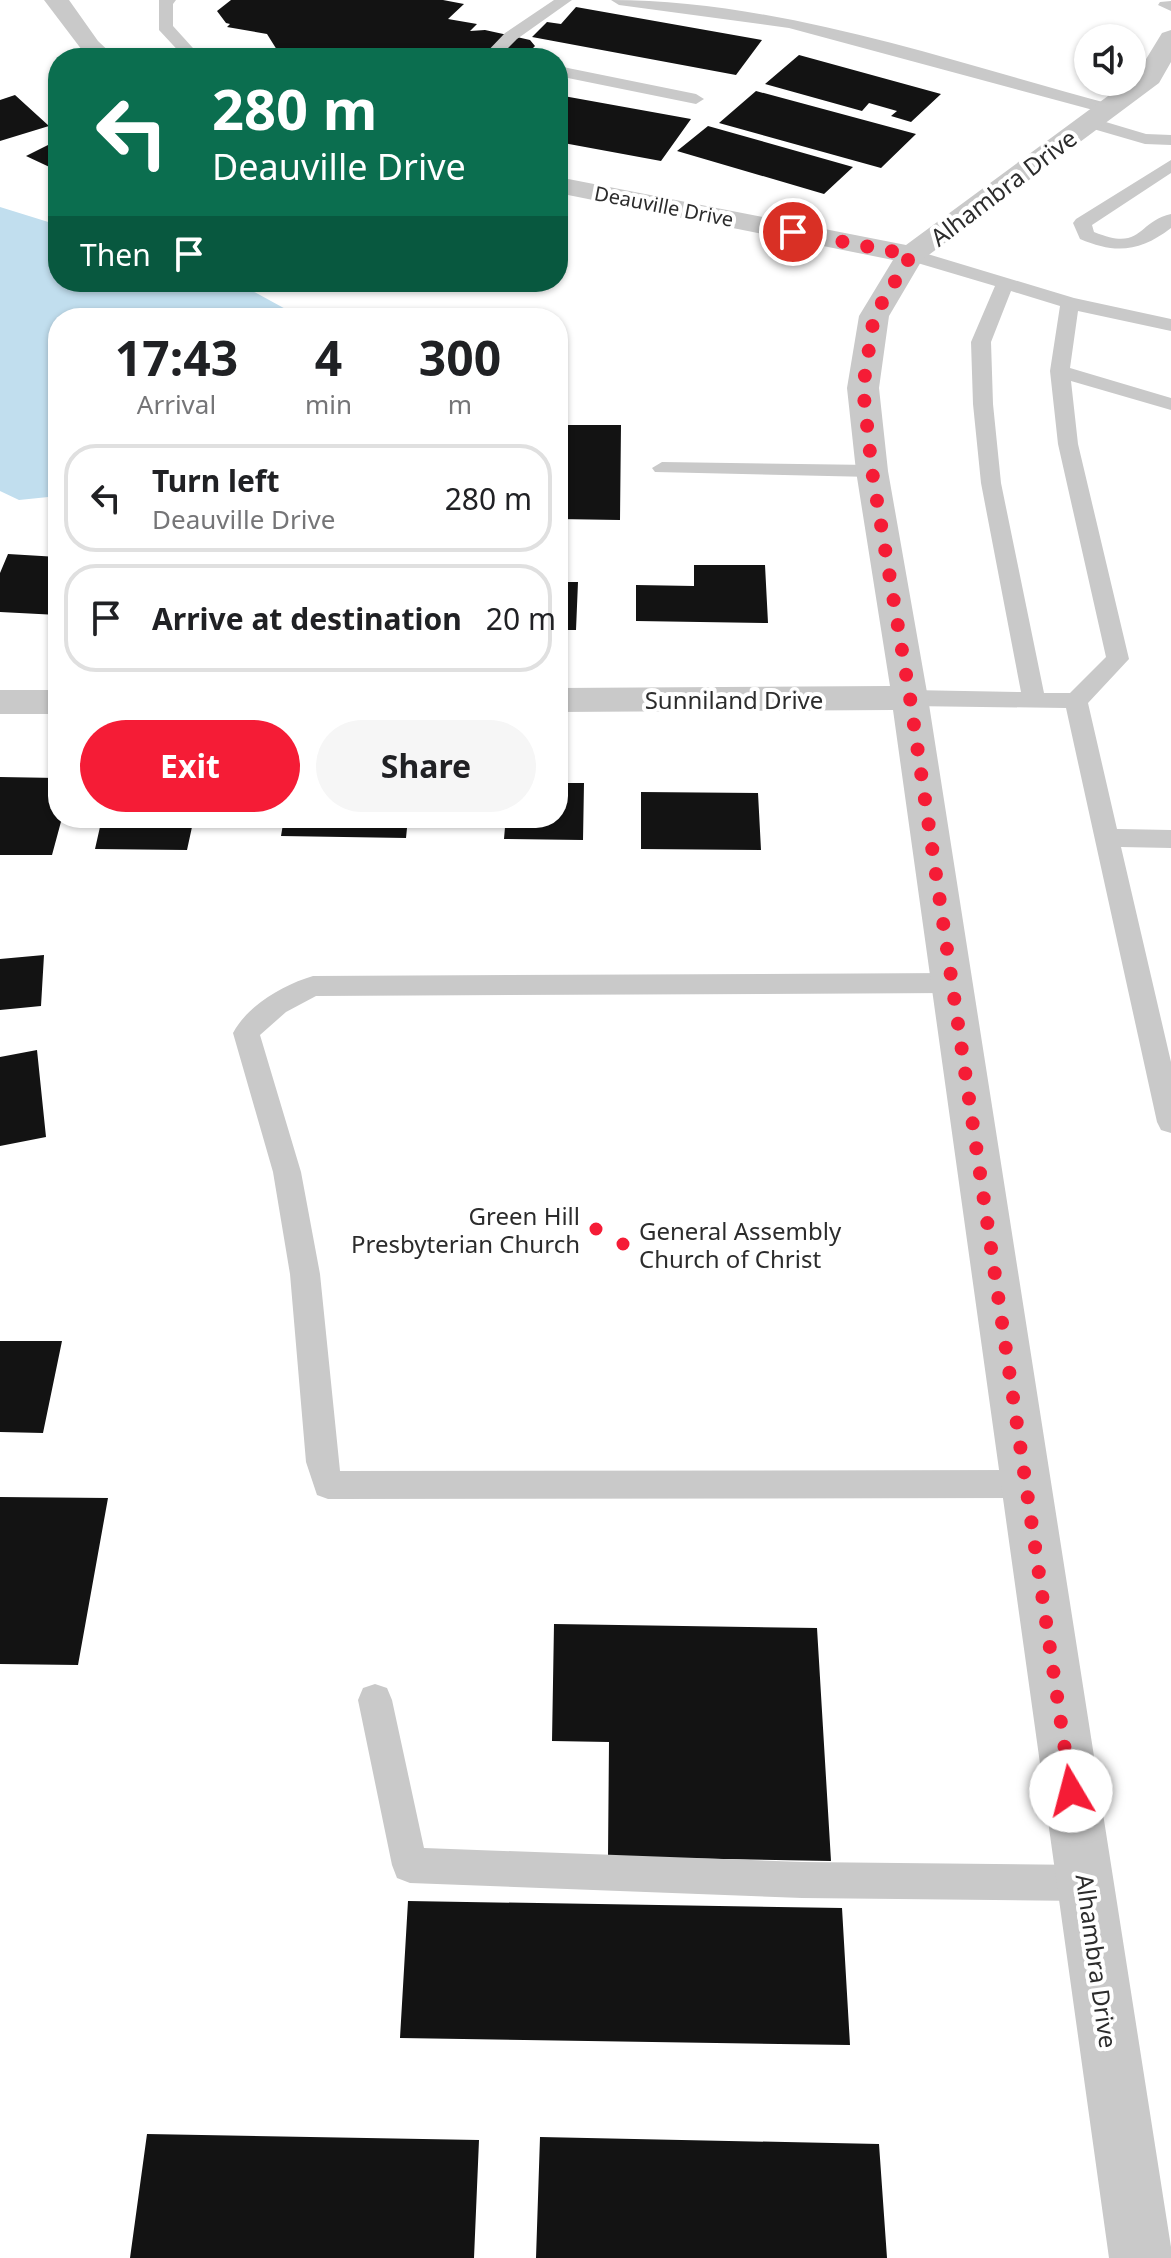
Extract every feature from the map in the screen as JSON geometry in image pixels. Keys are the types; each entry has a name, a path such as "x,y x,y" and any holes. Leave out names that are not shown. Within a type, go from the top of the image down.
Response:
{"street":[{"path":"56,0 91,48"},
{"name":"Alhambra Drive","path":"1141,2258 910,698 872,471 863,388 874,316 911,255 1150,77 1171,38"},
{"name":"Deauville Drive","path":"568,187 911,255"},
{"name":"Sunniland Drive","path":"568,700 910,698"},
{"path":"0,702 48,702"}],"lane":[{"path":"168,0 165,2 165,27 185,48"},
{"path":"500,48 511,36 564,0"},
{"path":"619,0 790,23 1099,116 1145,139 1171,140"},
{"path":"787,0 790,23"},
{"path":"568,73 696,99"},
{"path":"1171,165 1082,223 1086,235 1123,247 1142,242 1171,219"},
{"path":"911,255 1070,303 1171,325"},
{"path":"1005,284 981,342 983,404 991,483 1034,700"},
{"path":"910,698 1076,701 1118,659 1068,444 1060,371 1070,303"},
{"path":"1060,371 1171,404"},
{"path":"662,468 872,471"},
{"path":"1076,701 1171,1122"},
{"path":"1106,838 1171,839"},
{"path":"951,983 313,986 273,1007 246,1033 287,1172 305,1274 322,1462 328,1485 1026,1484"},
{"path":"375,1700 410,1865 802,1880 1085,1883"}],"water":[{"path":"0,207 48,222 48,292 254,292 284,308 48,308 48,497 19,500 0,491"}],"building":[{"path":"231,0 443,0 464,4 448,19 477,24 470,31 485,30 530,40 535,46 276,48 267,34 227,27 230,24 217,11"},
{"path":"576,7 762,40 736,75 532,37 547,22 561,24"},
{"path":"799,55 941,94 911,122 891,116 897,111 869,103 862,111 765,84"},
{"path":"756,91 916,134 881,168 719,123"},
{"path":"15,95 48,126 0,141 0,100"},
{"path":"568,97 691,119 661,161 568,144"},
{"path":"708,126 853,167 824,194 677,151"},
{"path":"48,145 48,166 26,156"},
{"path":"568,425 621,425 620,520 568,519"},
{"path":"8,554 48,556 48,614 0,612 0,573"},
{"path":"694,565 765,565 768,623 636,621 636,585 694,586"},
{"path":"568,582 578,582 576,630 568,630"},
{"path":"0,777 48,778 48,828 59,828 52,855 0,855"},
{"path":"568,783 584,783 583,840 504,839 505,828 568,828"},
{"path":"641,792 758,793 761,850 641,849"},
{"path":"100,828 192,828 187,850 95,849"},
{"path":"282,828 407,828 406,838 281,836"},
{"path":"44,955 41,1006 0,1010 0,959"},
{"path":"37,1050 46,1137 0,1146 0,1057"},
{"path":"0,1341 62,1341 43,1433 0,1432"},
{"path":"0,1497 108,1498 78,1665 0,1664"},
{"path":"554,1624 817,1628 831,1861 608,1857 609,1742 552,1741"},
{"path":"408,1901 842,1908 850,2045 400,2038"},
{"path":"147,2134 479,2140 474,2258 130,2258"},
{"path":"540,2137 879,2144 887,2258 536,2258"}],"place":[{"name":"Green Hill Presbyterian Church","path":"596,1229"},
{"name":"General Assembly Church of Christ","path":"623,1244"}],"route":[{"path":"793,232 911,255 874,316 863,388 872,471 910,698 1071,1791"}]}
